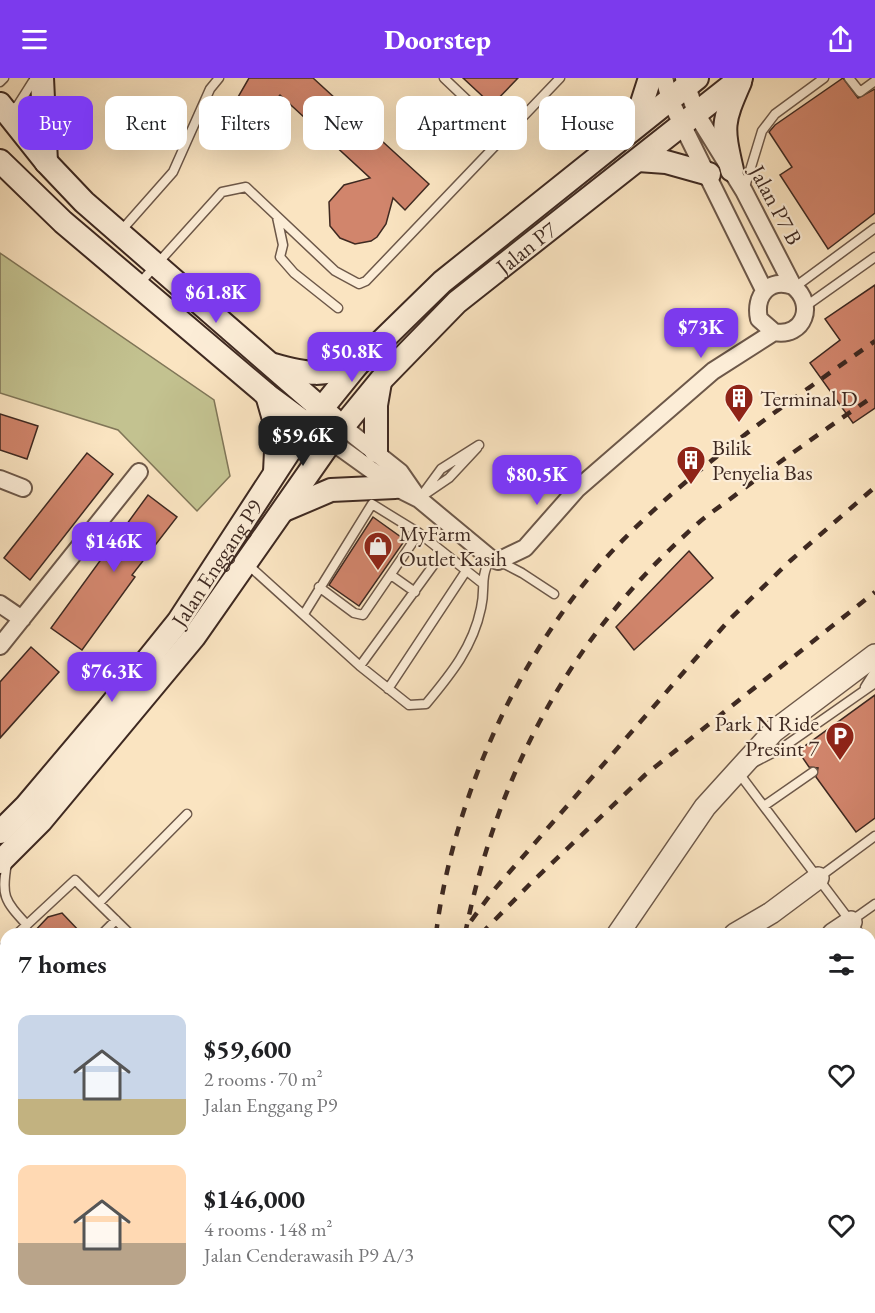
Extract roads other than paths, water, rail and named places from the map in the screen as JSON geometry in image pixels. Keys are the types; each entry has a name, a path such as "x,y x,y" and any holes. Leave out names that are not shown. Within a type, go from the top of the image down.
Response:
{"main road":[{"path":"42,78 46,162"},
{"path":"635,116 641,106 650,78"},
{"path":"732,170 723,132 727,112 742,78"},
{"name":"Jalan P7","path":"282,512 336,434 381,380 457,302 742,78"},
{"name":"Jalan P7","path":"635,127 685,86"},
{"path":"2,112 84,202 271,364 315,418"},
{"name":"Jalan P7","path":"315,418 357,365 442,282 607,150"},
{"path":"638,160 666,162 709,174"},
{"path":"0,161 63,222 139,284 267,395 315,418 336,434"},
{"path":"0,183 63,222"},
{"path":"271,364 310,374 326,374 357,365"},
{"path":"376,451 376,405 381,380"},
{"path":"267,395 277,430 275,474"},
{"name":"Jalan Enggang P9","path":"0,832 26,806 108,710 178,622 298,438 315,418"},
{"path":"282,512 305,499 331,490 395,487"},
{"name":"Jalan Enggang P9","path":"5,858 41,821 194,637 282,512"}],"street":[{"path":"664,78 685,86 690,121"},
{"name":"Jalan P7 B","path":"690,121 732,170 794,287 803,296 806,306"},
{"name":"Jalan P7 B","path":"690,121 709,174 764,291 775,284 794,287"},
{"path":"764,291 757,309 759,319 774,332 785,333 795,329 805,317 806,306"},
{"path":"336,434 395,487 419,499 494,560 525,548 577,489 713,371 774,332"},
{"path":"336,434 376,451 400,472 419,499"},
{"path":"0,646 139,472"},
{"path":"0,479 23,488"},
{"path":"0,604 22,619"},
{"path":"622,928 705,807 774,730 875,655"},
{"path":"745,928 771,913 818,878"}],"lane":[{"path":"0,82 4,78"},
{"path":"2,112 18,105 36,78"},
{"path":"120,232 172,172 210,89 219,78"},
{"path":"444,78 463,96"},
{"path":"527,113 560,78"},
{"path":"744,191 762,131 776,114 824,78"},
{"path":"849,78 860,92 875,81"},
{"path":"139,284 222,192 246,188 335,271 359,284 372,276 492,150"},
{"path":"277,216 283,245 280,257 294,273 338,308"},
{"name":"Jalan P7 B","path":"794,287 875,228"},
{"path":"806,306 875,257"},
{"path":"479,445 449,478 419,499 441,469 479,445"},
{"path":"304,615 319,587 372,504 419,533 482,583"},
{"path":"319,587 354,613 363,615 419,533"},
{"path":"360,666 443,552"},
{"path":"246,563 360,666 409,705 426,704 468,649 482,606 482,574 494,560 522,573 554,594"},
{"path":"388,689 466,571"},
{"path":"391,574 415,592"},
{"path":"861,692 875,671"},
{"path":"875,683 782,748 737,771 855,928 875,904"},
{"path":"764,806 813,772"},
{"path":"99,903 187,814"},
{"path":"818,878 874,837"},
{"path":"5,858 3,888 12,908 27,925"},
{"path":"24,928 75,880 124,928"},
{"path":"108,928 116,920"}],"railway":[{"path":"437,928 458,829 476,776 523,675 552,627 585,583 620,543 679,487 743,436 875,341"},
{"path":"466,928 479,875 497,818 519,763 576,661 611,614 651,569 700,522 789,455 875,395"},
{"path":"471,921 493,891 730,619 790,561 875,487"},
{"path":"487,928 645,775 875,592"}],"place":[{"name":"Terminal D","path":"739,424"},
{"name":"Bilik Penyelia Bas","path":"691,486"},
{"name":"MyFarm Outlet Kasih","path":"378,572"},
{"name":"Park N Ride Presint 7","path":"840,762"}]}
